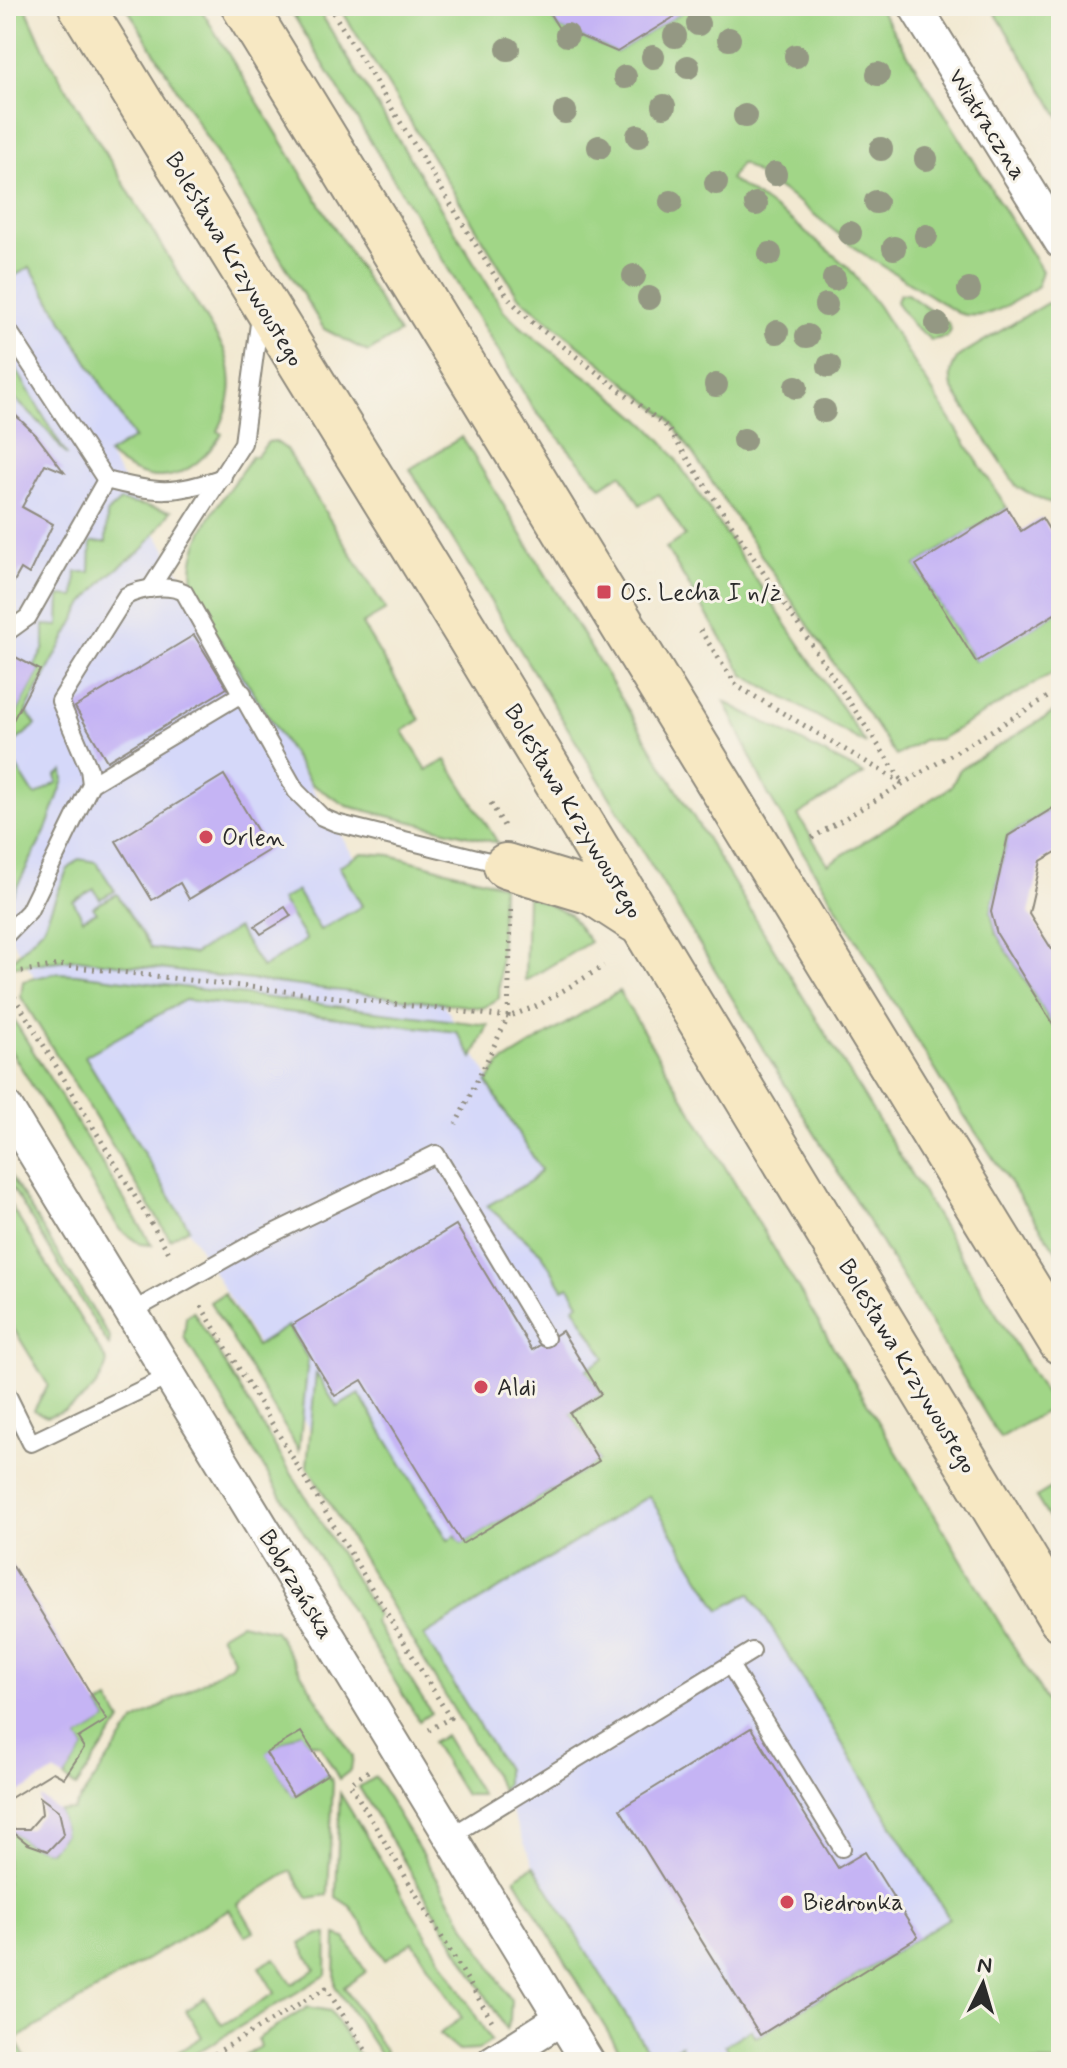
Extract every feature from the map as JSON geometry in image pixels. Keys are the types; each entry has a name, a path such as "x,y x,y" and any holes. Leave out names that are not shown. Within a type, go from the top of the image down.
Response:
{"main road":[{"name":"Bolesława Krzywoustego","path":"81,6 648,932 1059,1618"},
{"path":"244,6 1061,1342"},
{"path":"509,866 592,892 623,910 648,932"}],"street":[{"name":"Wiatraczna","path":"915,6 1061,242"},
{"name":"Bobrzańska","path":"6,1107 588,2062"},
{"path":"502,2056 562,2018"}],"lane":[{"path":"150,589 241,447 247,430 260,299"},
{"path":"6,327 106,480 145,490 185,491 223,477"},
{"path":"6,633 28,617 106,480"},
{"path":"91,784 89,769 60,701 126,596 150,589 175,588 184,592 296,791 322,817 509,866"},
{"path":"6,935 29,911 91,784 243,693"},
{"path":"131,1312 255,1242 436,1154 546,1338"},
{"path":"6,1392 31,1443 170,1376"},
{"path":"451,1836 752,1651"},
{"path":"730,1665 842,1848"}],"path":[{"path":"329,6 509,299 533,323 666,426 904,784"},
{"path":"700,630 737,686 904,784"},
{"path":"812,838 1061,689"},
{"path":"456,1124 508,1017 511,844 491,803"},
{"path":"6,974 59,965 508,1017 539,1005 604,966"},
{"path":"6,983 450,1718 350,1784 502,2056"},
{"path":"201,2062 326,1988 373,2062"}],"shaded area":[{"path":"6,242 30,266 134,439 108,455 1018,1943 823,2062 654,2062 534,1866 502,1790 393,1611 411,1597 6,930"}],"green space":[{"path":"6,6 25,6 48,58 224,349 231,381 229,401 218,431 222,434 210,450 184,471 156,477 140,474 108,454 134,438 30,267 6,281"},
{"path":"126,6 199,6 399,333 368,352 324,329"},
{"path":"288,6 316,6 504,311 631,411 669,449 866,744 744,675 666,548 685,536 659,494 640,505 621,474 601,487 533,408"},
{"path":"339,6 545,6 558,27 617,52 692,6 878,6 1042,271 1037,287 990,313 958,313 859,251 800,203 741,163 730,179 790,219 848,267 878,306 1007,508 916,565 975,661 1061,610 1061,668 940,739 923,740 896,756 669,418 518,296"},
{"path":"991,6 1061,6 1061,119"},
{"path":"900,294 907,294 948,323 951,330 947,337 931,340 912,324 896,302"},
{"path":"1047,303 1061,305 1061,509 1017,487 952,388 951,379 952,368 959,356"},
{"path":"16,369 67,456 45,428 6,390 6,375"},
{"path":"462,437 1053,1407 1000,1438 410,469"},
{"path":"275,441 286,449 386,610 362,624 420,720 403,731 427,770 446,760 498,843 347,806 311,784 200,608 193,586 192,566 204,528 252,456 256,457 268,442"},
{"path":"120,501 171,511 144,548 108,576 84,603 26,711 36,725 6,749 6,733 40,670 34,667 44,648 44,625 59,626 60,596 75,597 76,572 90,572 91,542 106,542 107,513"},
{"path":"725,702 864,774 798,815 828,864 951,787 960,769 1061,708 1061,803 1008,836 991,912 996,933 1061,1038 1061,1258 951,1096 769,796"},
{"path":"6,750 35,796 58,782 56,776 63,771 64,780 45,832 6,908"},
{"path":"362,853 390,855 502,885 499,998 483,1008 77,959 6,967 43,928 67,870 79,859 96,862 115,891 100,899 94,889 73,901 83,919 96,912 93,907 117,894 151,948 194,954 237,928 262,968 306,940 281,900 297,891 320,930 362,906 339,866"},
{"path":"527,895 569,914 590,942 525,981"},
{"path":"56,973 488,1025 473,1058 457,1032 185,1000 85,1056 189,1228 170,1239 21,997 23,981"},
{"path":"619,991 1055,1715 1061,1730 1061,2062 735,2062 725,2045 751,2029 756,2037 760,2035 949,1918 750,1593 720,1610 649,1496 424,1636 506,1769 506,1784 502,1790 307,1466 316,1373 337,1407 359,1394 448,1540 456,1535 462,1544 599,1461 570,1413 601,1394 586,1370 605,1358 574,1307 579,1303 569,1286 563,1289 541,1253 487,1206 532,1180 541,1170 487,1082 500,1064"},
{"path":"6,1007 152,1245 140,1244 120,1230 6,1043"},
{"path":"6,1169 110,1338 109,1346 6,1178"},
{"path":"6,1198 107,1362 92,1390 76,1404 46,1417 34,1410 48,1385 6,1316"},
{"path":"224,1293 256,1346 288,1326 308,1359 299,1451 210,1302"},
{"path":"193,1311 377,1615 375,1622 431,1713 419,1721 184,1337 186,1317"},
{"path":"1061,1482 1061,1538 1036,1497"},
{"path":"240,1623 275,1631 353,1757 351,1770 339,1779 320,1745 307,1742 300,1732 267,1753 293,1796 328,1774 333,1782 328,1895 308,1898 291,1871 238,1904 254,1931 245,1936 229,1909 15,2040 28,2062 6,2062 6,1832 9,1829 28,1844 49,1851 64,1834 59,1811 73,1810 134,1722 231,1665 234,1660 220,1635"},
{"path":"109,1700 121,1721 76,1787 64,1778 84,1748 78,1738 107,1720 99,1706"},
{"path":"445,1735 481,1795 465,1795 432,1742"},
{"path":"375,1777 511,2000 510,2020 506,2029 359,1787"},
{"path":"340,1793 491,2041 478,2050 459,2051 439,2034 462,2018 413,1942 385,1960 351,1907 336,1897"},
{"path":"534,1866 654,2061 681,2045 683,2062 626,2062 515,1878"},
{"path":"319,1934 327,1934 326,1975 181,2062 162,2062 202,2037 186,2010 205,1998 222,2025 275,1993 259,1967 275,1958 292,1984 315,1969 300,1944"},
{"path":"336,1935 345,1938 366,1972 344,1987 392,2062 385,2062 335,1986"},
{"path":"308,2007 330,2011 363,2062 236,2062 261,2046 257,2039"}],"building":[{"path":"545,6 592,6 600,18 620,6 692,6 617,52 558,27"},
{"path":"6,406 36,435 64,472 45,464 22,507 53,524 29,574 21,569 6,596"},
{"path":"1007,508 1021,531 1042,518 1061,549 1061,610 976,662 916,565"},
{"path":"194,635 227,688 107,761 75,707"},
{"path":"6,652 40,670 6,733"},
{"name":"Orlen","path":"224,775 269,850 189,899 180,883 152,900 116,841"},
{"path":"1061,803 1061,849 1041,861 1029,913 1061,964 1061,1038 997,934 991,912 1008,836"},
{"path":"285,907 291,916 261,934 255,926"},
{"name":"Aldi","path":"456,1225 532,1350 562,1331 601,1394 570,1413 599,1461 462,1544 362,1380 335,1396 292,1325"},
{"path":"6,1555 107,1720 78,1738 84,1748 64,1778 53,1772 9,1799 6,1799"},
{"name":"Biedronka","path":"751,1728 838,1868 865,1852 918,1937 760,2035 620,1809"},
{"path":"301,1732 328,1774 293,1796 266,1753"},
{"path":"40,1797 59,1811 64,1834 48,1851 28,1844 9,1829 29,1829 42,1814"}],"place":[{"name":"Os. Lecha I n/ż","path":"604,592"},
{"name":"Orlen","path":"206,837"},
{"name":"Aldi","path":"481,1387"},
{"name":"Biedronka","path":"787,1902"}]}
